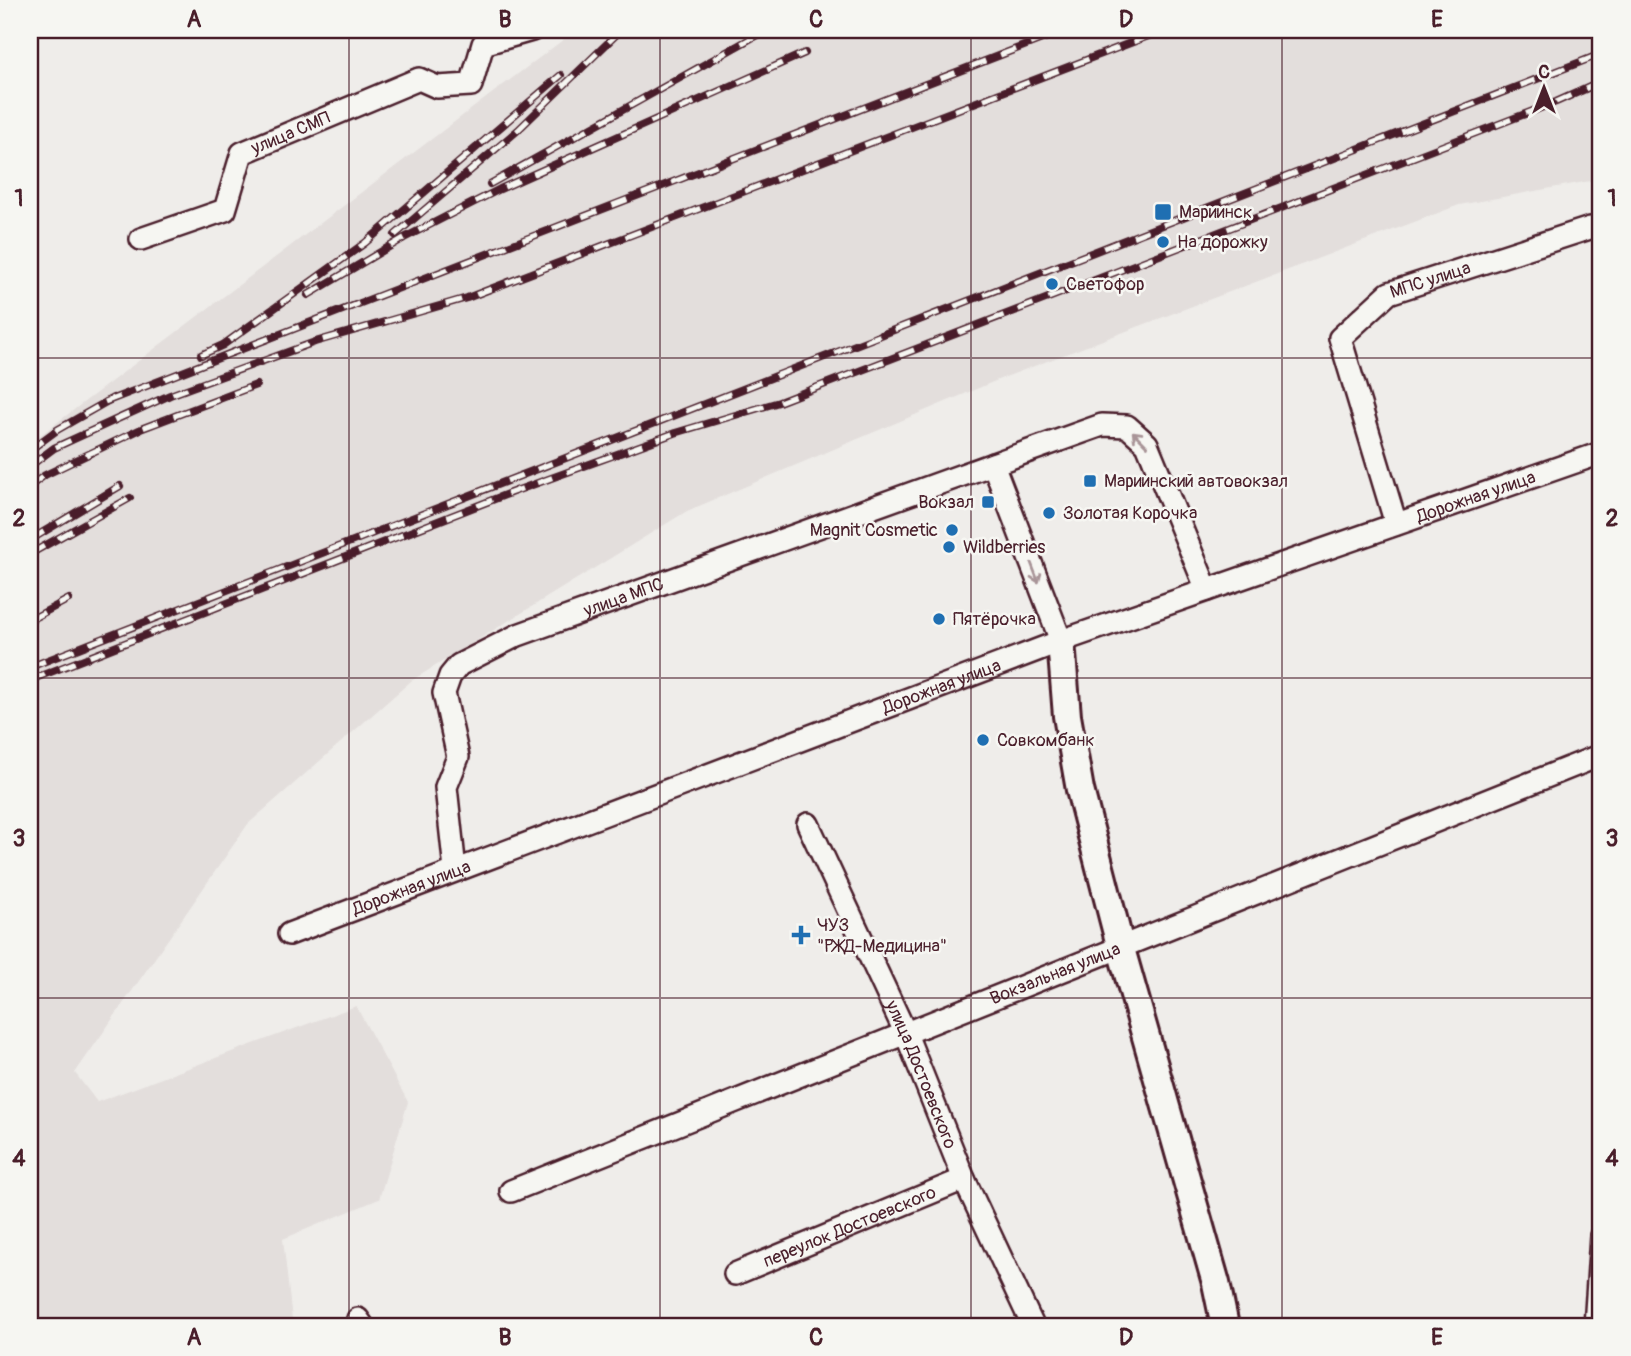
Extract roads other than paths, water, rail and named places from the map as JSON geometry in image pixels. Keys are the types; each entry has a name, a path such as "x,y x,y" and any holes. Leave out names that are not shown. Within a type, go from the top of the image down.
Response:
{"main road":[{"path":"1061,641 1067,716 1080,790 1121,949 1216,1283 1225,1326"}],"street":[{"name":"улица СМП","path":"141,239 225,210 242,153 419,79 437,87 471,85 483,44 532,30"},
{"name":"МПС улица","path":"1396,524 1340,338 1389,293 1590,228 1601,228"},
{"name":"улица МПС","path":"455,870 446,787 458,757 444,693 450,676 459,665 518,635 1102,425 1127,426 1147,444 1207,590"},
{"name":"Дорожная улица","path":"289,934 1061,641 1601,453"},
{"path":"993,464 1061,641"},
{"name":"Вокзальная улица","path":"511,1191 1121,949 1601,754"},
{"name":"улица Достоевского","path":"808,824 906,1034 964,1179 1033,1326"},
{"name":"переулок Достоевского","path":"735,1274 964,1179"},
{"path":"1595,1326 1601,1236"}],"railway":[{"path":"395,235 518,130 621,30"},
{"path":"490,184 766,30"},
{"path":"105,402 1065,30"},
{"path":"30,466 54,448 170,395 315,342 467,298 1164,30"},
{"path":"308,295 404,238 500,189 805,53"},
{"path":"30,667 1601,54"},
{"path":"201,355 223,345 365,243 561,75"},
{"path":"30,680 510,493 675,433 779,402 1556,102 1601,82"},
{"path":"30,486 45,475 143,428 256,385"},
{"path":"30,450 57,430 113,398"},
{"path":"30,540 120,486"},
{"path":"30,554 130,498"},
{"path":"30,620 69,599"}],"place":[{"name":"Мариинск","path":"1163,212"},
{"name":"На дорожку","path":"1163,242"},
{"name":"Светофор","path":"1052,284"},
{"name":"Мариинский автовокзал","path":"1090,481"},
{"name":"Вокзал","path":"988,502"},
{"name":"Золотая Корочка","path":"1049,513"},
{"name":"Magnit Cosmetic","path":"952,530"},
{"name":"Wildberries","path":"949,547"},
{"name":"Пятёрочка","path":"939,619"},
{"name":"Совкомбанк","path":"983,740"},
{"name":"ЧУЗ \"РЖД-Медицина\"","path":"801,935"}]}
